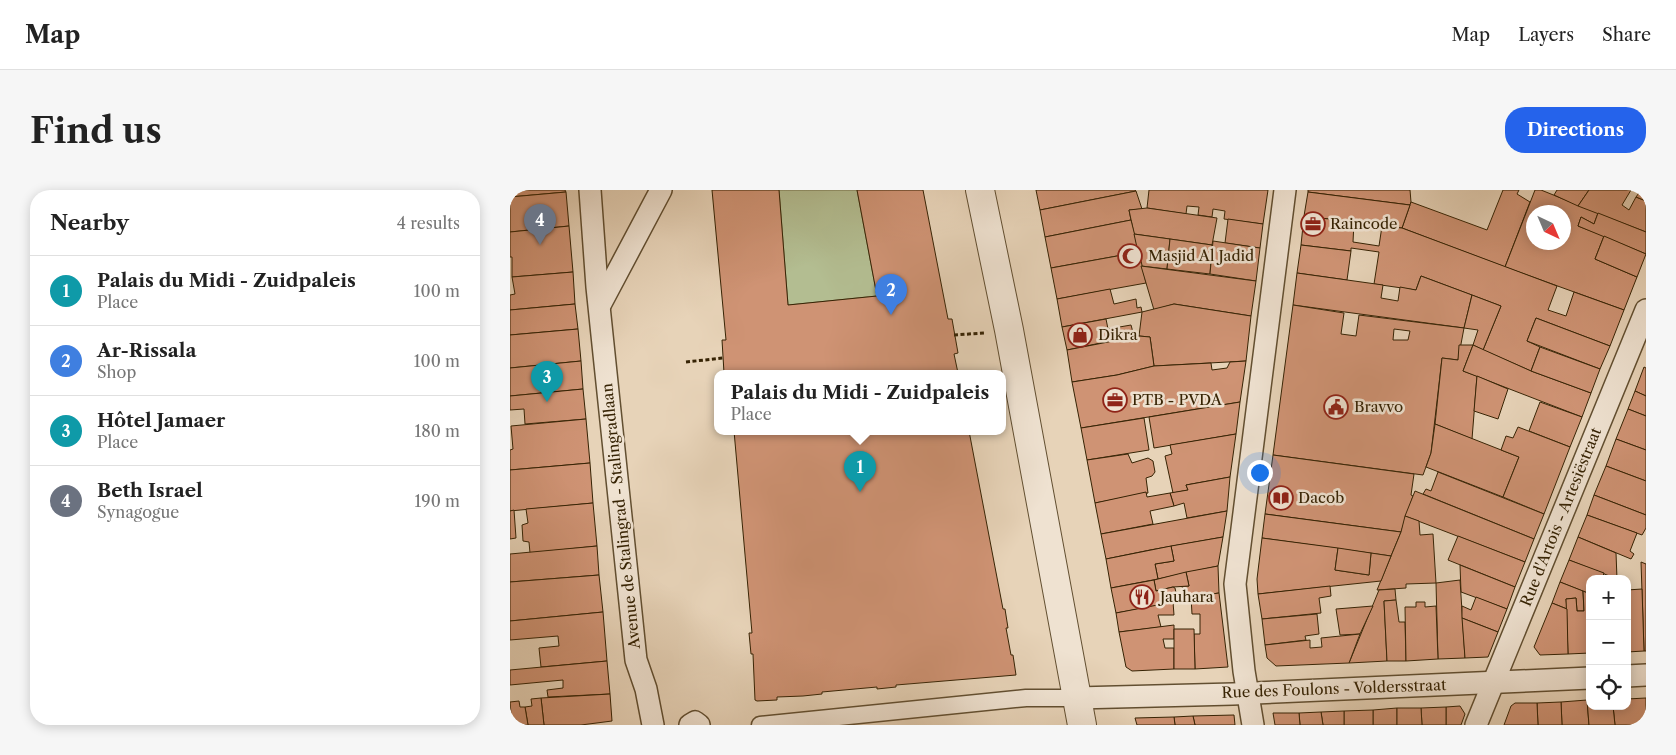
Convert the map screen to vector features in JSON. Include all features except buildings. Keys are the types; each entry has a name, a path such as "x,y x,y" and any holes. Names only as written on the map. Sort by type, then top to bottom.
{"street":[{"name":"Avenue de Stalingrad - Stalingradlaan","path":"590,190 636,660 646,689 653,725"},
{"path":"600,305 661,190"},
{"path":"980,190 1009,330 1082,725"},
{"path":"1253,725 1235,584 1285,190"},
{"name":"Rue d'Artois - Artesiëstraat","path":"1476,725 1646,310"},
{"path":"1631,676 1646,675"},
{"name":"Rue des Foulons - Voldersstraat","path":"1077,698 1248,693 1586,678"},
{"path":"760,725 1026,698 1077,698"}],"path":[{"path":"686,362 723,358"}],"green space":[{"path":"779,190 857,190 877,296 788,305"}],"place":[{"name":"Raincode","path":"1313,224"},
{"name":"Beth Israel","path":"540,245"},
{"name":"Masjid Al Jadid","path":"1130,256"},
{"name":"Ar-Rissala","path":"891,315"},
{"name":"Dikra","path":"1080,335"},
{"name":"PTB - PVDA","path":"1115,400"},
{"name":"Hôtel Jamaer","path":"547,402"},
{"name":"Bravvo","path":"1336,407"},
{"name":"Palais du Midi - Zuidpaleis","path":"860,492"},
{"name":"Dacob","path":"1281,498"},
{"name":"Jauhara","path":"1142,597"}]}
